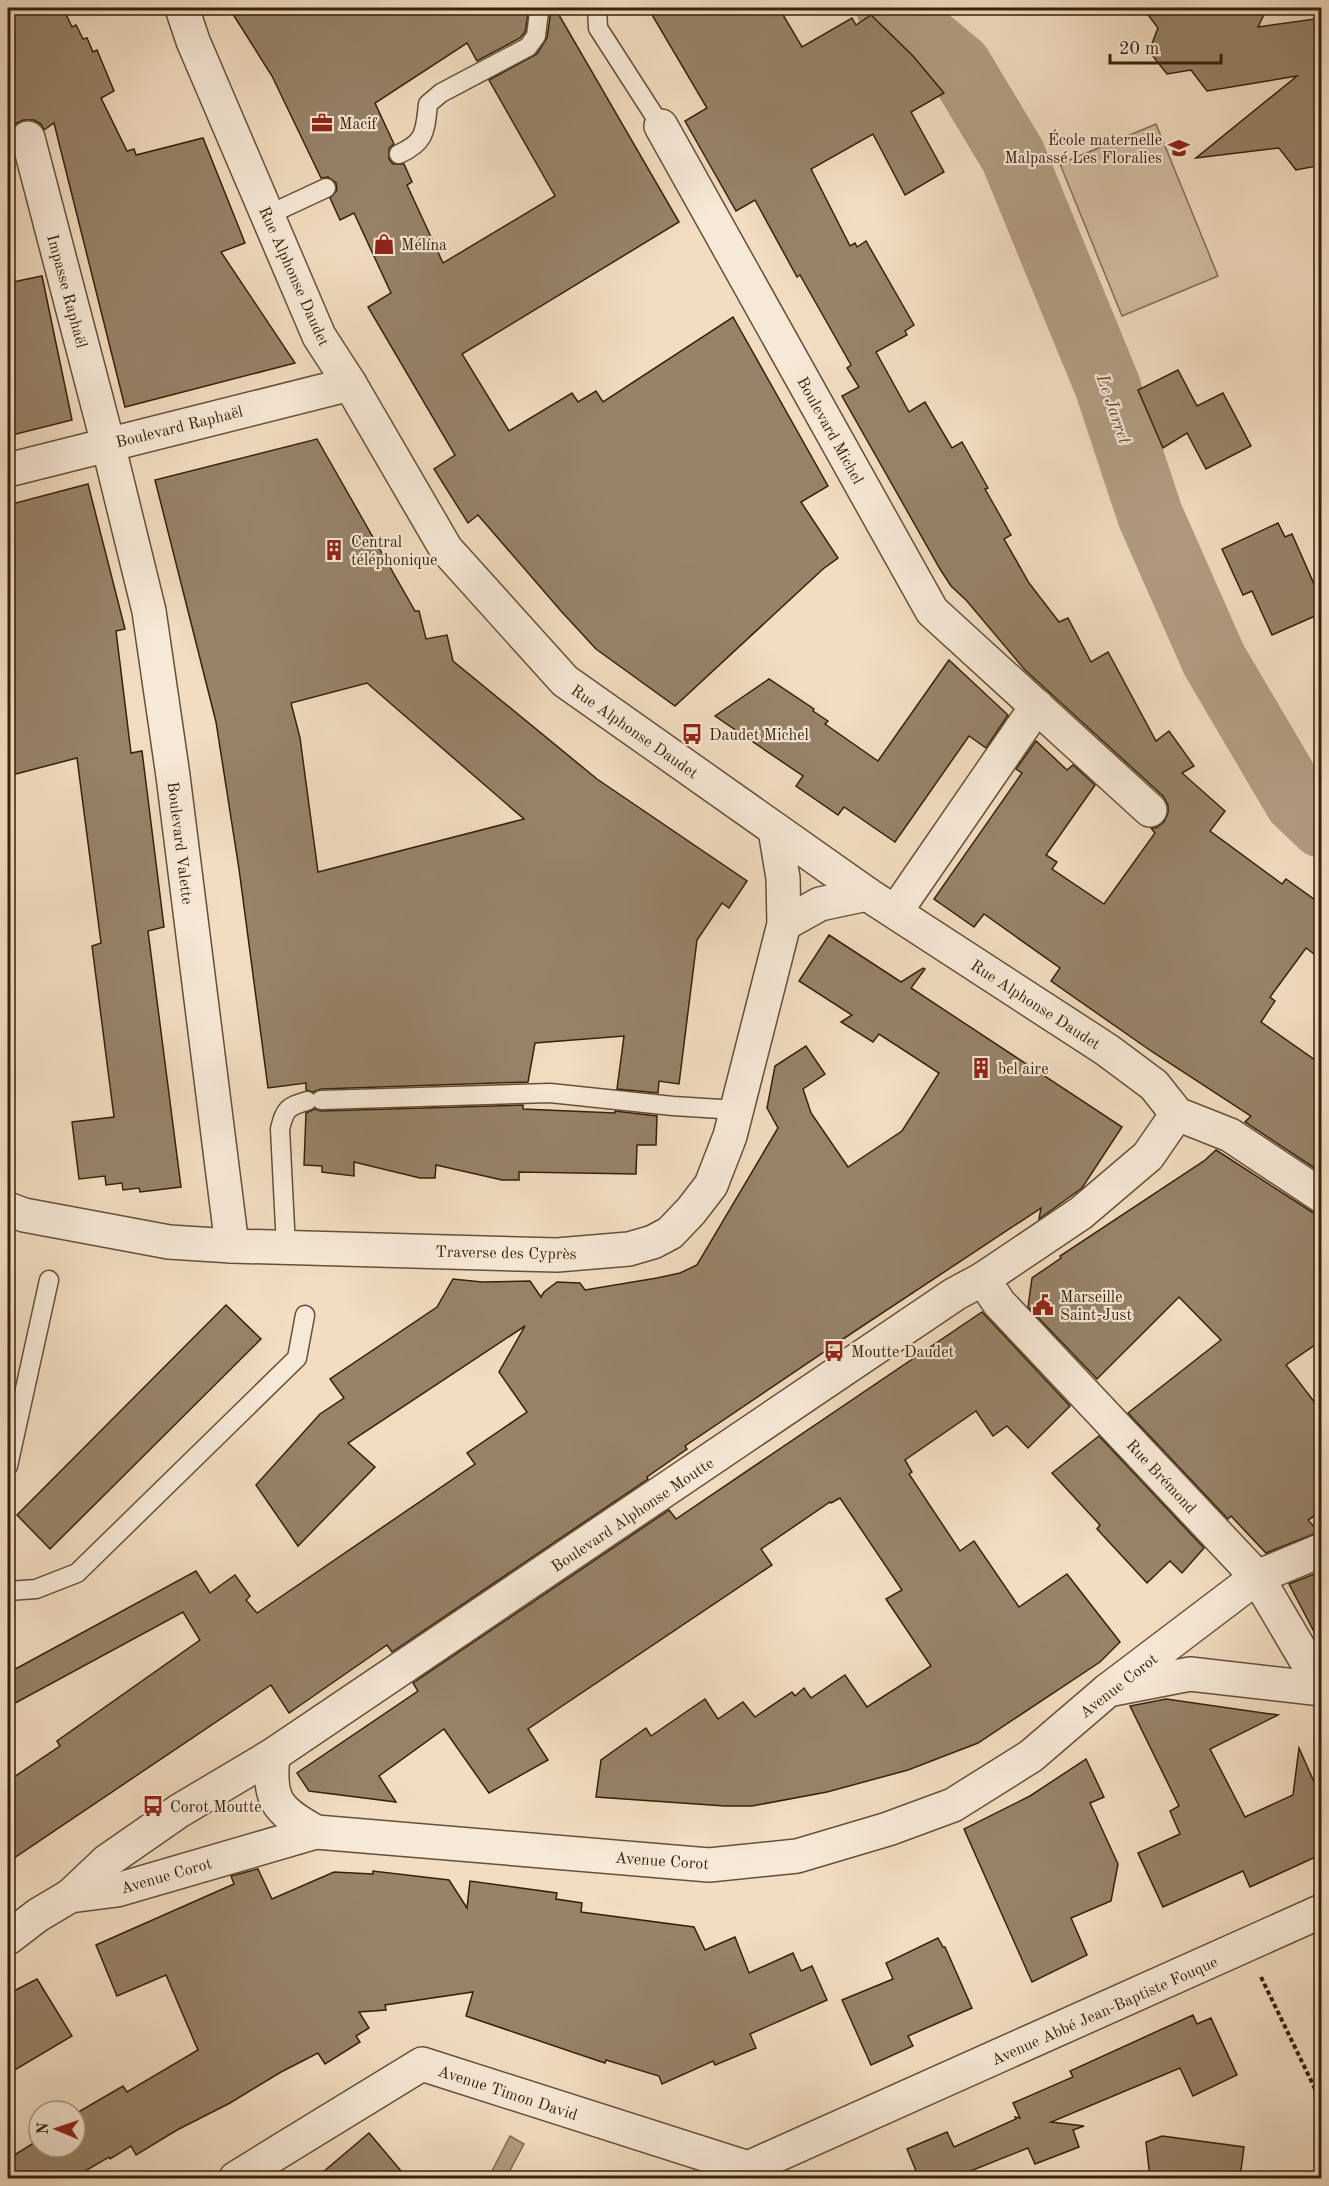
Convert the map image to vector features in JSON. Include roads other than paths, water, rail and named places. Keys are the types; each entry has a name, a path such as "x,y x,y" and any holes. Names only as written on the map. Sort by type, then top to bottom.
{"street":[{"name":"Rue Alphonse Daudet","path":"167,8 193,41"},
{"name":"Rue Alphonse Daudet","path":"182,8 193,41 319,336 350,384 446,549 565,681 867,894 1107,1050 1154,1084 1177,1114"},
{"name":"Boulevard Michel","path":"661,126 932,611 1150,810"},
{"name":"Impasse Raphaël","path":"28,138 108,444"},
{"name":"Boulevard Raphaël","path":"8,470 350,384"},
{"name":"Boulevard Valette","path":"108,444 149,611 173,776 232,1246"},
{"path":"896,911 1036,706"},
{"name":"Traverse des Cyprès","path":"16,1212 169,1242 232,1246 557,1255 604,1252 637,1246 670,1233 711,1185 730,1136 737,1110 784,924 783,878 775,830"},
{"path":"784,924 820,904 867,894"},
{"path":"1177,1114 1230,1135 1322,1196"},
{"name":"Boulevard Alphonse Moutte","path":"70,1896 116,1855 179,1811 273,1755 955,1294 983,1279 1081,1213 1148,1156 1177,1114"},
{"name":"Rue Brémond","path":"983,1279 999,1303 1257,1577 1322,1688"},
{"name":"Avenue Corot","path":"8,1938 38,1915 70,1896 117,1890 316,1832 709,1865 797,1856 888,1829 953,1805 1031,1756 1108,1690 1257,1577 1322,1550"},
{"path":"1108,1690 1190,1674 1322,1688"},
{"path":"273,1755 271,1775 273,1794 282,1809 292,1819 316,1832"},
{"name":"Avenue Abbé Jean-Baptiste Fouque","path":"746,2173 885,2107 1322,1911"},
{"name":"Avenue Timon David","path":"236,2178 422,2064 665,2142 746,2173"}],"lane":[{"path":"399,154 412,148 424,135 428,104 441,93 528,47 536,36 539,12 543,8"},
{"path":"597,8 598,28 661,126"},
{"path":"268,215 326,189"},
{"path":"286,1247 280,1129 284,1114 290,1107 314,1101 550,1094 737,1110"},
{"path":"8,1466 49,1280"},
{"path":"8,1591 36,1589 77,1573 297,1358 305,1314"}],"waterway":[{"name":"Le Jarret","path":"889,8 959,66 1013,156 1107,385 1150,515 1214,660 1297,801 1322,825"}],"place":[{"name":"Macif","path":"322,123"},
{"name":"École maternelle Malpassé Les Floralies","path":"1179,148"},
{"name":"Mélína","path":"384,244"},
{"name":"Central téléphonique","path":"334,550"},
{"name":"Daudet Michel","path":"692,734"},
{"name":"bel aire","path":"981,1068"},
{"name":"Marseille Saint-Just","path":"1043,1305"},
{"name":"Moutte Daudet","path":"834,1351"},
{"name":"Corot Moutte","path":"153,1806"}]}
